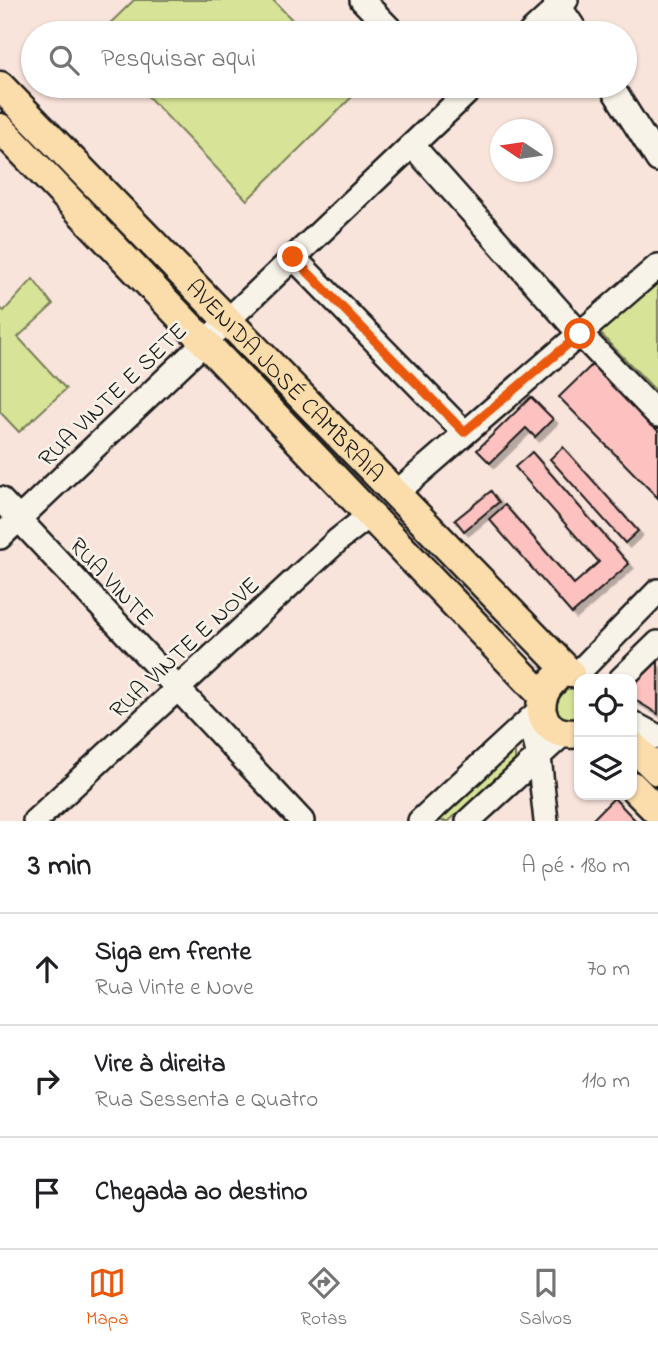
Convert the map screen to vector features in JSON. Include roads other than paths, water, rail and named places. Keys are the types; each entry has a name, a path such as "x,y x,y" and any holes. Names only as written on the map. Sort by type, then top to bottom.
{"main road":[{"name":"AVENIDA JOSÉ CAMBRAIA","path":"0,86 395,494 576,674"},
{"name":"AVENIDA JOSÉ CAMBRAIA","path":"2,134 371,514 538,708 549,725 574,735"},
{"path":"538,708 552,681 559,676 574,676"},
{"path":"637,791 658,812"}],"street":[{"path":"362,0 382,21"},
{"path":"542,21 560,2 570,21"},
{"name":"RUA VINTE E SETE","path":"0,537 412,145 452,98"},
{"path":"619,98 658,160"},
{"path":"2,134 27,114"},
{"path":"412,145 580,334 658,415"},
{"path":"293,257 464,432"},
{"path":"395,494 658,266"},
{"name":"RUA VINTE","path":"0,499 302,821"},
{"name":"RUA VINTE E NOVE","path":"34,821 338,540 371,514"},
{"path":"580,674 658,592"},
{"path":"626,674 658,643"},
{"path":"598,652 617,674"},
{"path":"538,708 539,757 546,821"},
{"path":"420,821 538,708"},
{"path":"637,731 651,752"},
{"path":"468,821 539,757 574,735"}]}
